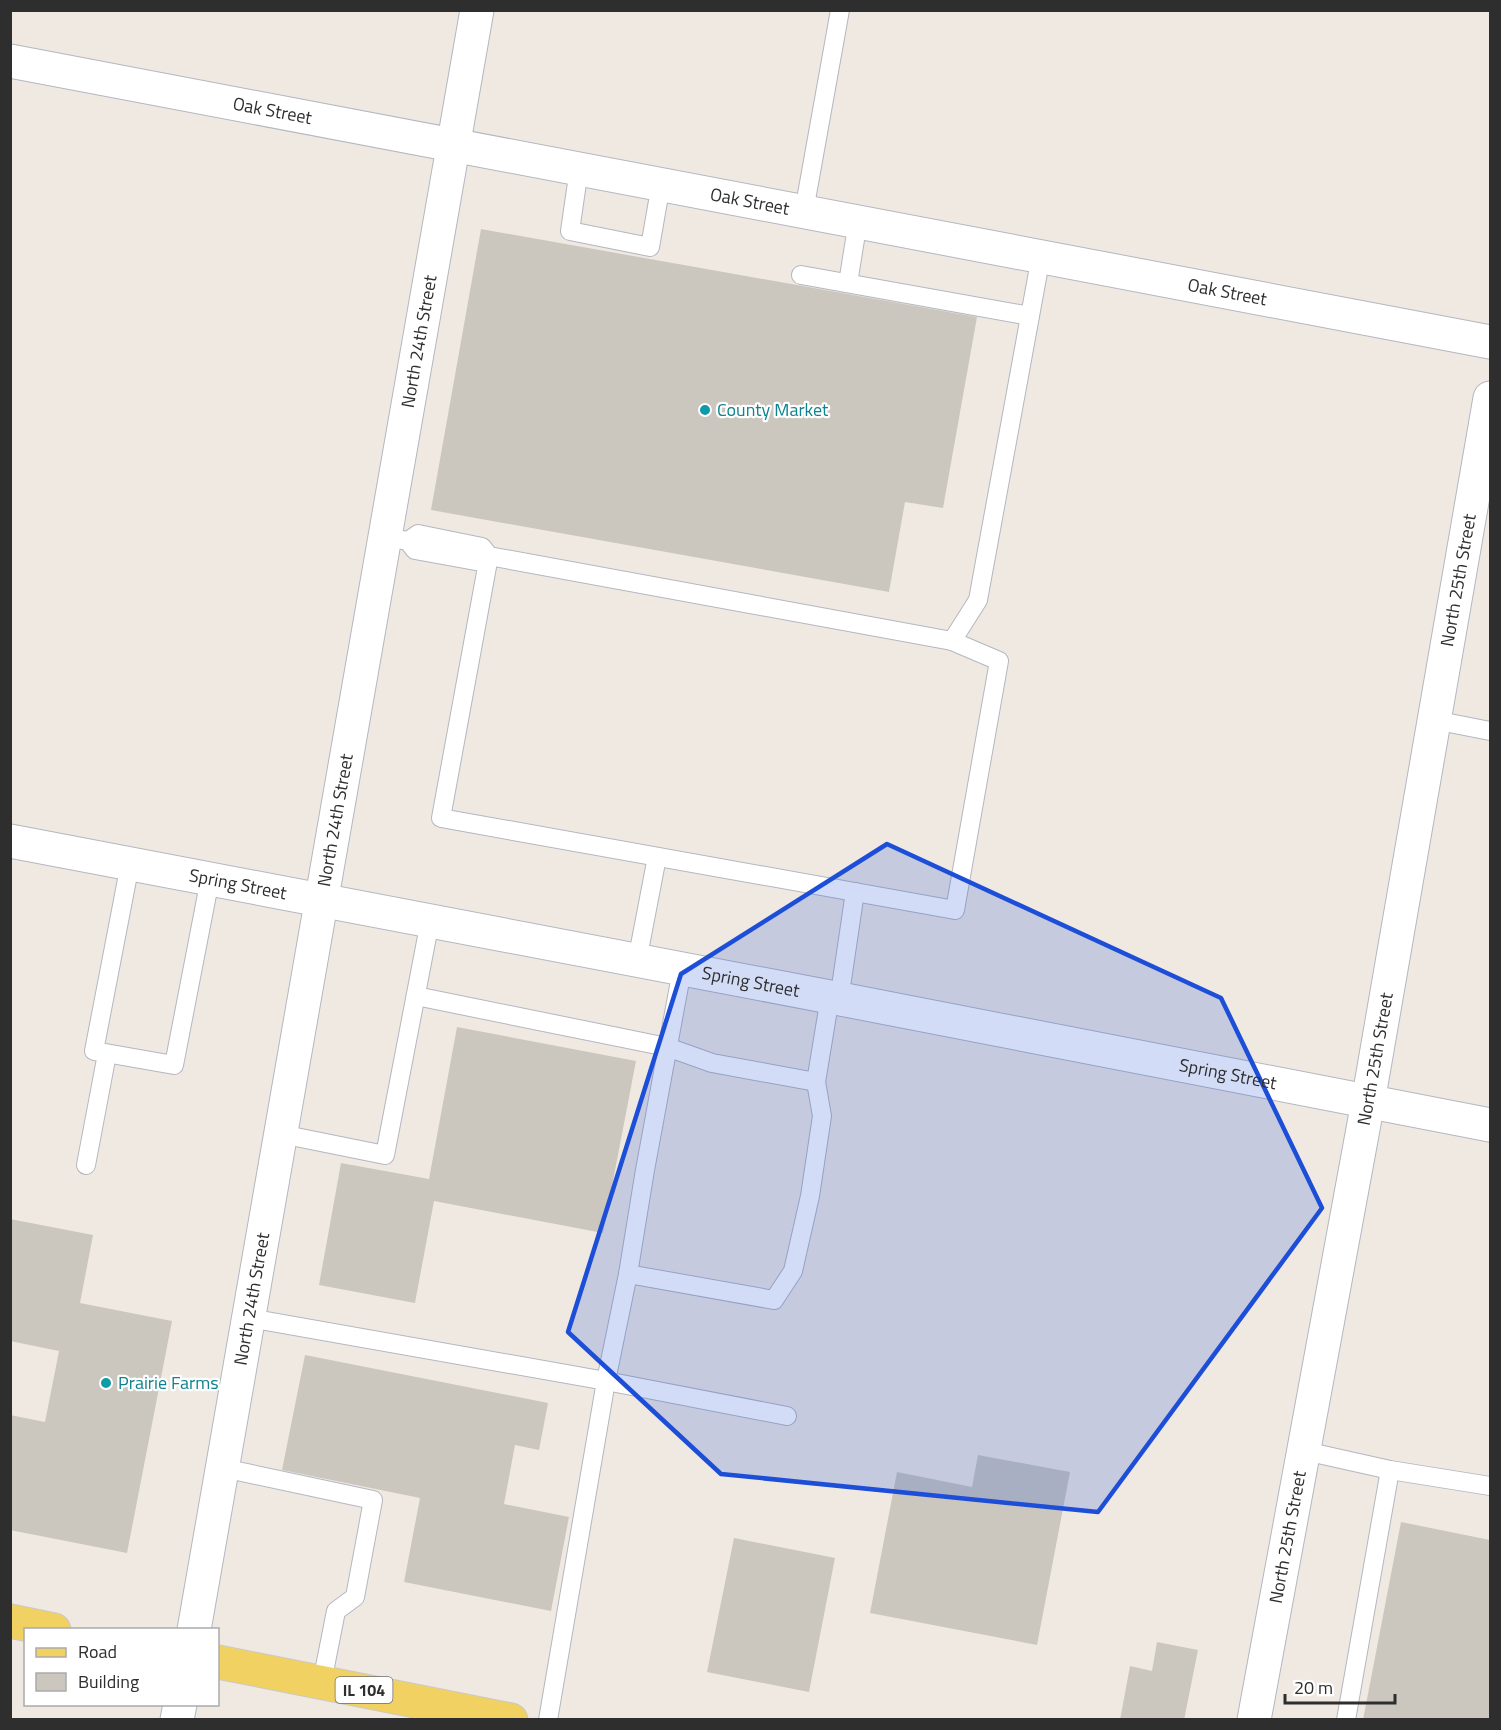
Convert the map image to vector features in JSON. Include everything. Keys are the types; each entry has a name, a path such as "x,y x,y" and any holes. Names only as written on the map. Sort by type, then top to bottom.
{"main road":[{"path":"10,1621 48,1628"},
{"name":"IL 104","path":"219,1662 511,1719"}],"street":[{"name":"North 24th Street","path":"194,1628 322,900 397,539 454,145 477,10"},
{"name":"Oak Street","path":"10,61 1491,342"},
{"name":"North 25th Street","path":"1254,1719 1368,1102 1491,398"},
{"name":"Spring Street","path":"10,841 1491,1125"}],"lane":[{"path":"804,211 840,10"},
{"path":"579,168 570,231 650,247 661,184"},
{"path":"848,283 858,221"},
{"path":"952,641 978,600 1041,256"},
{"path":"801,275 1030,316"},
{"path":"397,539 418,534 482,547 489,556 952,641 999,661 956,910 441,818 489,556"},
{"path":"1434,720 1491,731"},
{"path":"637,961 657,856"},
{"path":"130,864 94,1051 107,1054 174,1065 210,879"},
{"path":"628,1274 774,1300 793,1270 810,1196 822,1116 816,1082 855,892"},
{"path":"281,1134 385,1155 430,921"},
{"path":"548,1719 606,1381 628,1274 682,970"},
{"path":"416,996 667,1047 712,1063 816,1082"},
{"path":"86,1165 107,1054"},
{"path":"249,1318 606,1381 787,1416"},
{"path":"1305,1450 1390,1470 1491,1486"},
{"path":"223,1468 373,1500 356,1597 336,1611 322,1682"},
{"path":"1346,1719 1390,1470"}],"highlighted area":[{"path":"887,844 1221,998 1322,1208 1098,1512 721,1474 568,1332 681,974"}],"building":[{"name":"County Market","path":"481,229 977,317 943,508 905,502 889,592 431,510"},
{"path":"457,1027 636,1061 603,1233 434,1201 415,1303 319,1285 341,1163 429,1179"},
{"name":"Prairie Farms","path":"10,1219 93,1235 80,1303 172,1321 127,1553 10,1530 10,1415 45,1422 59,1351 10,1341"},
{"path":"305,1355 548,1403 539,1450 515,1445 504,1504 569,1517 551,1611 404,1582 420,1498 282,1470"},
{"path":"978,1455 1070,1472 1037,1645 870,1613 897,1472 972,1487"},
{"path":"1401,1522 1490,1540 1490,1720 1363,1720"},
{"path":"734,1538 835,1558 809,1692 707,1672"},
{"path":"1157,1642 1198,1650 1184,1720 1120,1720 1130,1666 1152,1671"}],"place":[{"name":"County Market","path":"705,410"},
{"name":"Prairie Farms","path":"106,1383"}]}
